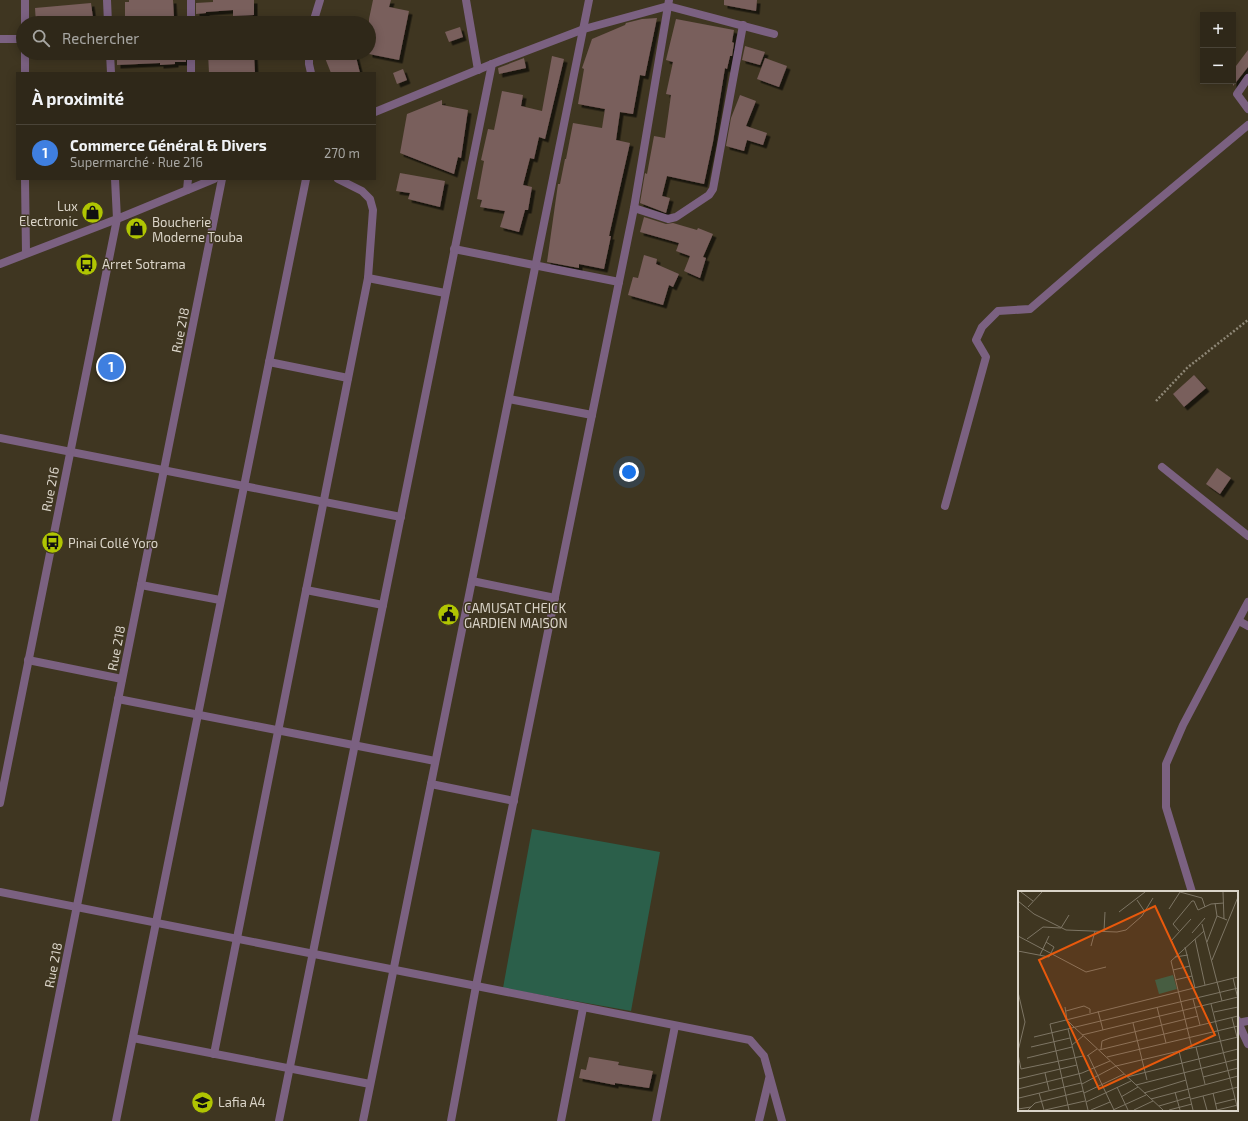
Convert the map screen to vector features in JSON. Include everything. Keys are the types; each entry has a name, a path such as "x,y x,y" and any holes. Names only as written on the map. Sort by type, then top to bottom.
{"street":[{"path":"25,0 25,16"},
{"path":"107,0 108,16"},
{"path":"191,0 191,16"},
{"path":"315,16 320,0"},
{"path":"466,0 478,70"},
{"path":"362,1121 589,0"},
{"path":"376,112 492,64 584,29 669,3 774,34"},
{"path":"451,1121 476,986 634,208 669,3"},
{"path":"634,208 668,219 676,217 709,196 713,189 743,24"},
{"path":"0,39 16,39"},
{"path":"25,60 25,72"},
{"path":"110,60 110,72"},
{"path":"190,72 191,60"},
{"path":"309,60 311,72"},
{"path":"280,1121 492,64"},
{"path":"1248,78 1237,94 1248,109"},
{"path":"946,506 986,357 976,340 982,327 998,311 1030,309 1248,125"},
{"path":"26,180 26,253"},
{"name":"Rue 216","path":"0,803 3,773 28,660 117,219 115,180"},
{"path":"187,190 188,180"},
{"path":"0,264 117,219 212,180"},
{"name":"Rue 218","path":"34,1121 222,180"},
{"path":"116,1121 306,180"},
{"path":"214,1054 368,278 373,210 370,199 362,191 340,180"},
{"path":"454,249 619,282"},
{"path":"368,278 445,293"},
{"path":"268,362 348,378"},
{"path":"509,399 592,415"},
{"path":"0,438 401,517"},
{"path":"1162,467 1248,536"},
{"path":"472,581 555,598"},
{"path":"141,585 220,600"},
{"path":"306,590 383,605"},
{"path":"1192,891 1166,807 1166,764 1183,725 1248,602"},
{"path":"1239,621 1248,626"},
{"path":"28,660 122,679"},
{"path":"118,699 436,761"},
{"path":"431,784 514,801"},
{"path":"0,892 750,1040 764,1056 782,1121"},
{"path":"561,1121 584,1008"},
{"path":"1248,1021 1238,1022 1248,1044"},
{"path":"656,1121 675,1026"},
{"path":"133,1038 370,1084"},
{"path":"759,1121 770,1077"}],"path":[{"path":"1156,400 1187,368 1248,320"}],"green space":[{"path":"532,829 660,852 631,1011 503,988"}],"building":[{"path":"129,0 173,0 174,16 125,16 125,2 129,2"},
{"path":"213,0 254,0 254,15 233,16 233,10 196,14 196,3 213,2"},
{"path":"373,0 391,0 389,7 409,11 399,60 376,55 376,16 370,16"},
{"path":"724,0 757,0 756,11 724,5"},
{"path":"91,3 93,16 36,16 35,8"},
{"path":"657,18 645,76 640,75 633,114 620,112 616,140 630,143 609,236 611,236 604,269 579,264 579,268 547,262 558,184 560,184 573,123 602,128 605,109 578,104 584,69 582,68 592,39 625,25 626,23 642,19"},
{"path":"676,19 734,30 732,42 734,43 732,56 730,56 727,69 725,68 713,142 704,184 667,176 662,196 670,198 666,213 640,203 645,173 647,174 654,136 665,138 671,95 666,94 673,62 666,60"},
{"path":"460,27 463,37 449,42 445,32"},
{"path":"745,46 765,52 760,65 742,60"},
{"path":"1248,50 1248,67 1236,82 1236,66"},
{"path":"552,56 564,59 545,139 539,137 534,159 530,158 523,185 532,187 528,210 525,210 519,232 500,227 505,211 480,207 482,200 477,199 484,161 481,160 488,129 494,130 502,91 523,95 521,106 542,111"},
{"path":"524,58 526,68 499,74 498,68"},
{"path":"765,58 787,66 779,87 757,79"},
{"path":"117,60 186,60 186,62 175,62 175,64 160,65 160,63 117,65"},
{"path":"208,60 254,60 255,72 209,72"},
{"path":"326,60 357,60 360,72 331,72"},
{"path":"403,69 407,80 397,84 393,73"},
{"path":"740,95 756,101 746,126 767,133 763,145 747,140 744,151 726,146 731,118"},
{"path":"442,100 442,105 468,110 461,158 458,157 454,174 400,153 407,114"},
{"path":"400,173 445,181 440,207 408,199 410,193 396,191"},
{"path":"644,217 666,224 673,223 697,230 698,228 713,234 703,257 706,258 700,278 684,271 690,256 676,251 679,243 640,232"},
{"path":"644,255 657,259 656,264 679,274 673,287 669,285 663,305 628,295 633,277 638,278"},
{"path":"1194,375 1206,388 1184,407 1173,394"},
{"path":"1217,468 1231,478 1220,494 1206,484"},
{"path":"589,1057 619,1062 618,1065 653,1071 649,1088 615,1083 615,1085 579,1078 581,1069 586,1070"}],"place":[{"name":"Lux Electronic","path":"93,213"},
{"name":"Boucherie Moderne Touba","path":"137,229"},
{"name":"Arret Sotrama","path":"87,264"},
{"name":"Commerce Général & Divers","path":"111,367"},
{"name":"Pinai Collé Yoro","path":"53,543"},
{"name":"CAMUSAT CHEICK GARDIEN MAISON","path":"449,615"},
{"name":"Lafia A4","path":"202,1102"}]}
